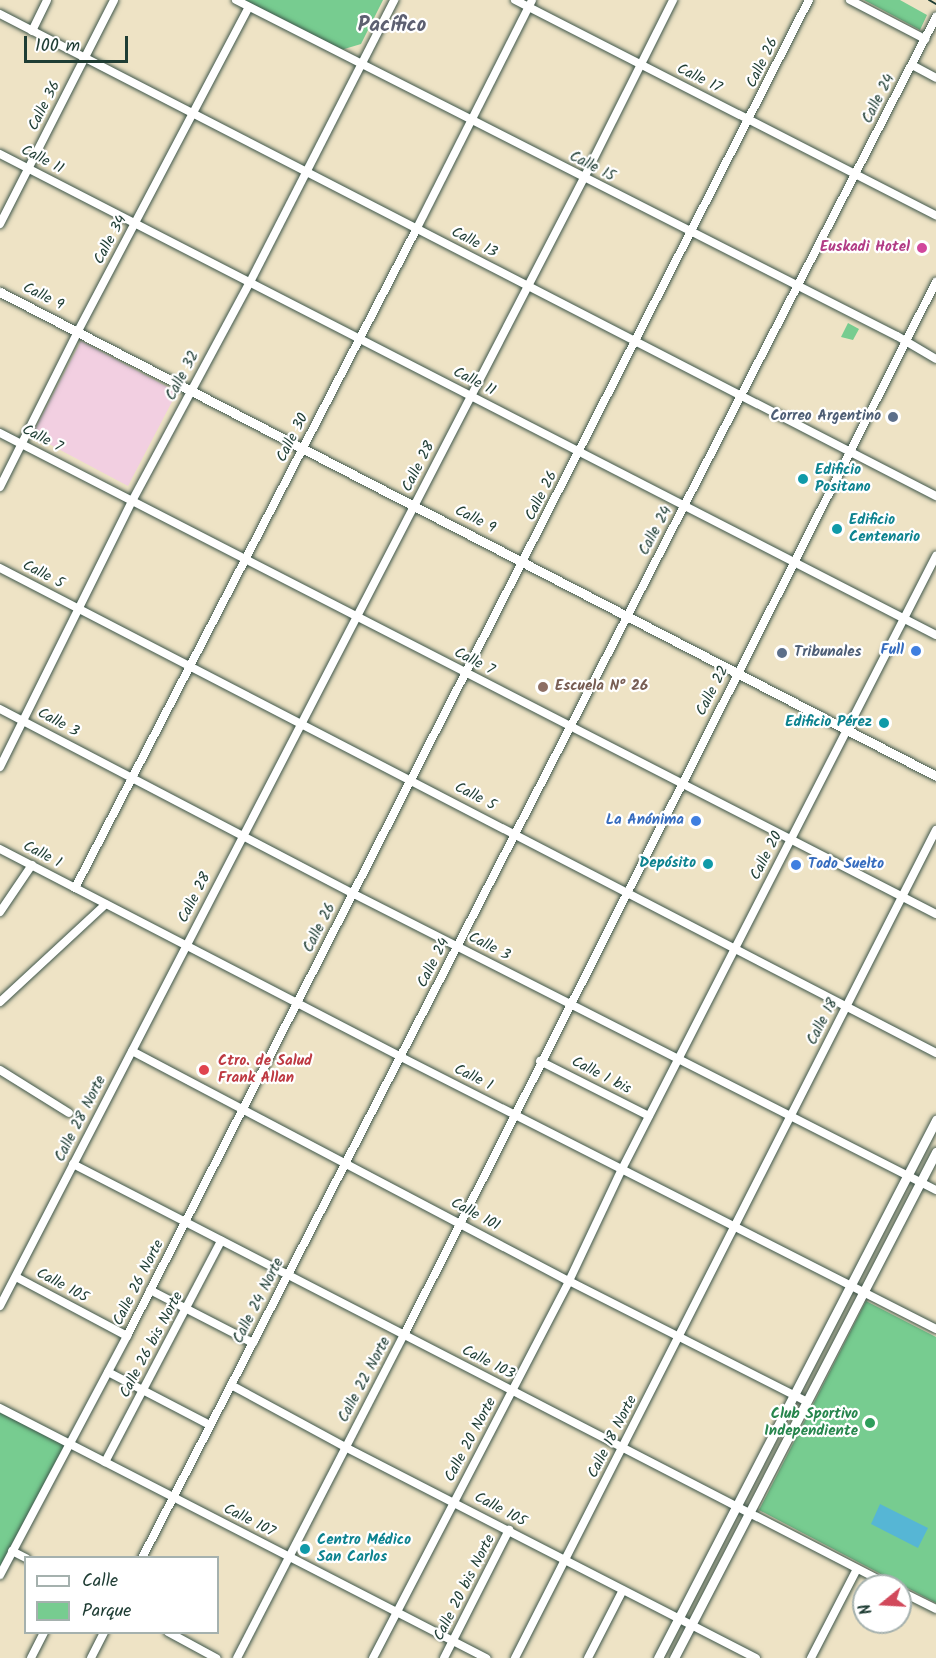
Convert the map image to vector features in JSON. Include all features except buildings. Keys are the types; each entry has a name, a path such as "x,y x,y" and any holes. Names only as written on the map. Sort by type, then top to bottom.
{"main road":[{"name":"Calle 9","path":"0,292 936,776"},
{"path":"658,1658 936,1120"},
{"path":"674,1658 936,1152"}],"street":[{"path":"32,31 47,0"},
{"name":"Calle 36","path":"0,224 114,0"},
{"name":"Calle 15","path":"236,0 897,336 936,359"},
{"name":"Calle 32","path":"0,767 132,501 250,282 394,0"},
{"name":"Calle 17","path":"515,0 530,4 640,65 936,215"},
{"name":"Calle 28","path":"187,945 529,286 673,0"},
{"name":"Calle 26","path":"298,1002 809,0"},
{"path":"850,0 925,39"},
{"name":"Calle 30","path":"75,888 360,339 530,4"},
{"name":"Calle 34","path":"0,487 78,331 249,7"},
{"name":"Calle 13","path":"0,14 936,496"},
{"name":"Calle 24","path":"401,1057 936,17"},
{"path":"912,65 936,78"},
{"name":"Calle 11","path":"0,154 936,635"},
{"name":"Calle 22","path":"513,1113 936,282"},
{"name":"Calle 7","path":"0,433 936,914"},
{"name":"Calle 20","path":"622,1169 936,556"},
{"name":"Calle 5","path":"0,568 626,892 735,946 936,1053"},
{"name":"Calle 3","path":"0,709 352,893 679,1057 936,1190"},
{"name":"Calle 18","path":"735,1227 936,830"},
{"name":"Calle 1","path":"0,849 401,1057 866,1291 936,1329"},
{"path":"0,912 32,865"},
{"path":"0,1002 106,904"},
{"name":"Calle 28 Norte","path":"0,1306 187,945"},
{"name":"Calle 26 Norte","path":"0,1575 68,1443 127,1336 298,1002"},
{"name":"Calle 101","path":"132,1051 345,1164 461,1222 569,1281 807,1402"},
{"name":"Calle 24 Norte","path":"143,1556 401,1057"},
{"name":"Calle 1 bis","path":"540,1061 649,1116"},
{"path":"0,1070 69,1113"},
{"name":"Calle 22 Norte","path":"237,1658 404,1335 513,1113"},
{"name":"Calle 103","path":"73,1164 866,1574"},
{"name":"Calle 20 Norte","path":"373,1658 569,1281 622,1169"},
{"name":"Calle 18 Norte","path":"515,1658 735,1227"},
{"name":"Calle 26 bis Norte","path":"105,1462 221,1241"},
{"name":"Calle 105","path":"16,1277 127,1336"},
{"path":"150,1290 253,1342"},
{"path":"108,1372 210,1425"},
{"name":"Calle 105","path":"231,1385 345,1447 756,1658"},
{"name":"Calle 107","path":"0,1408 486,1658"},
{"name":"Calle 20 bis Norte","path":"444,1658 509,1530"},
{"path":"12,1551 24,1557"},
{"path":"811,1658 856,1569"},
{"path":"588,1658 623,1590"},
{"path":"912,1597 936,1609"},
{"path":"31,1658 43,1634"},
{"path":"92,1658 103,1634"},
{"path":"172,1634 216,1658"}],"shaded area":[{"path":"81,341 177,392 128,486 32,435"}],"green space":[{"path":"244,0 383,0 361,44 341,50"},
{"path":"864,0 900,0 927,15 920,30"},
{"path":"848,323 859,329 853,340 841,337"},
{"name":"Club Sportivo Independiente","path":"866,1301 936,1337 936,1603 912,1590 912,1574 881,1574 759,1510"},
{"path":"0,1411 65,1445 0,1571"}],"water":[{"path":"880,1504 928,1528 918,1548 871,1524"}],"railway":[{"path":"929,0 936,4"}],"place":[{"name":"Euskadi Hotel","path":"922,248"},
{"name":"Correo Argentino","path":"893,417"},
{"name":"Edificio Positano","path":"803,479"},
{"name":"Edificio Centenario","path":"837,529"},
{"name":"Full","path":"916,651"},
{"name":"Tribunales","path":"782,653"},
{"name":"Escuela N° 26","path":"543,687"},
{"name":"Edificio Pérez","path":"884,723"},
{"name":"La Anónima","path":"696,821"},
{"name":"Depósito","path":"708,864"},
{"name":"Todo Suelto","path":"796,865"},
{"name":"Ctro. de Salud Frank Allan","path":"204,1070"},
{"name":"Club Sportivo Independiente","path":"870,1423"},
{"name":"Centro Médico San Carlos","path":"305,1549"}],"district":[{"name":"Pacífico","path":"392,26"}]}
